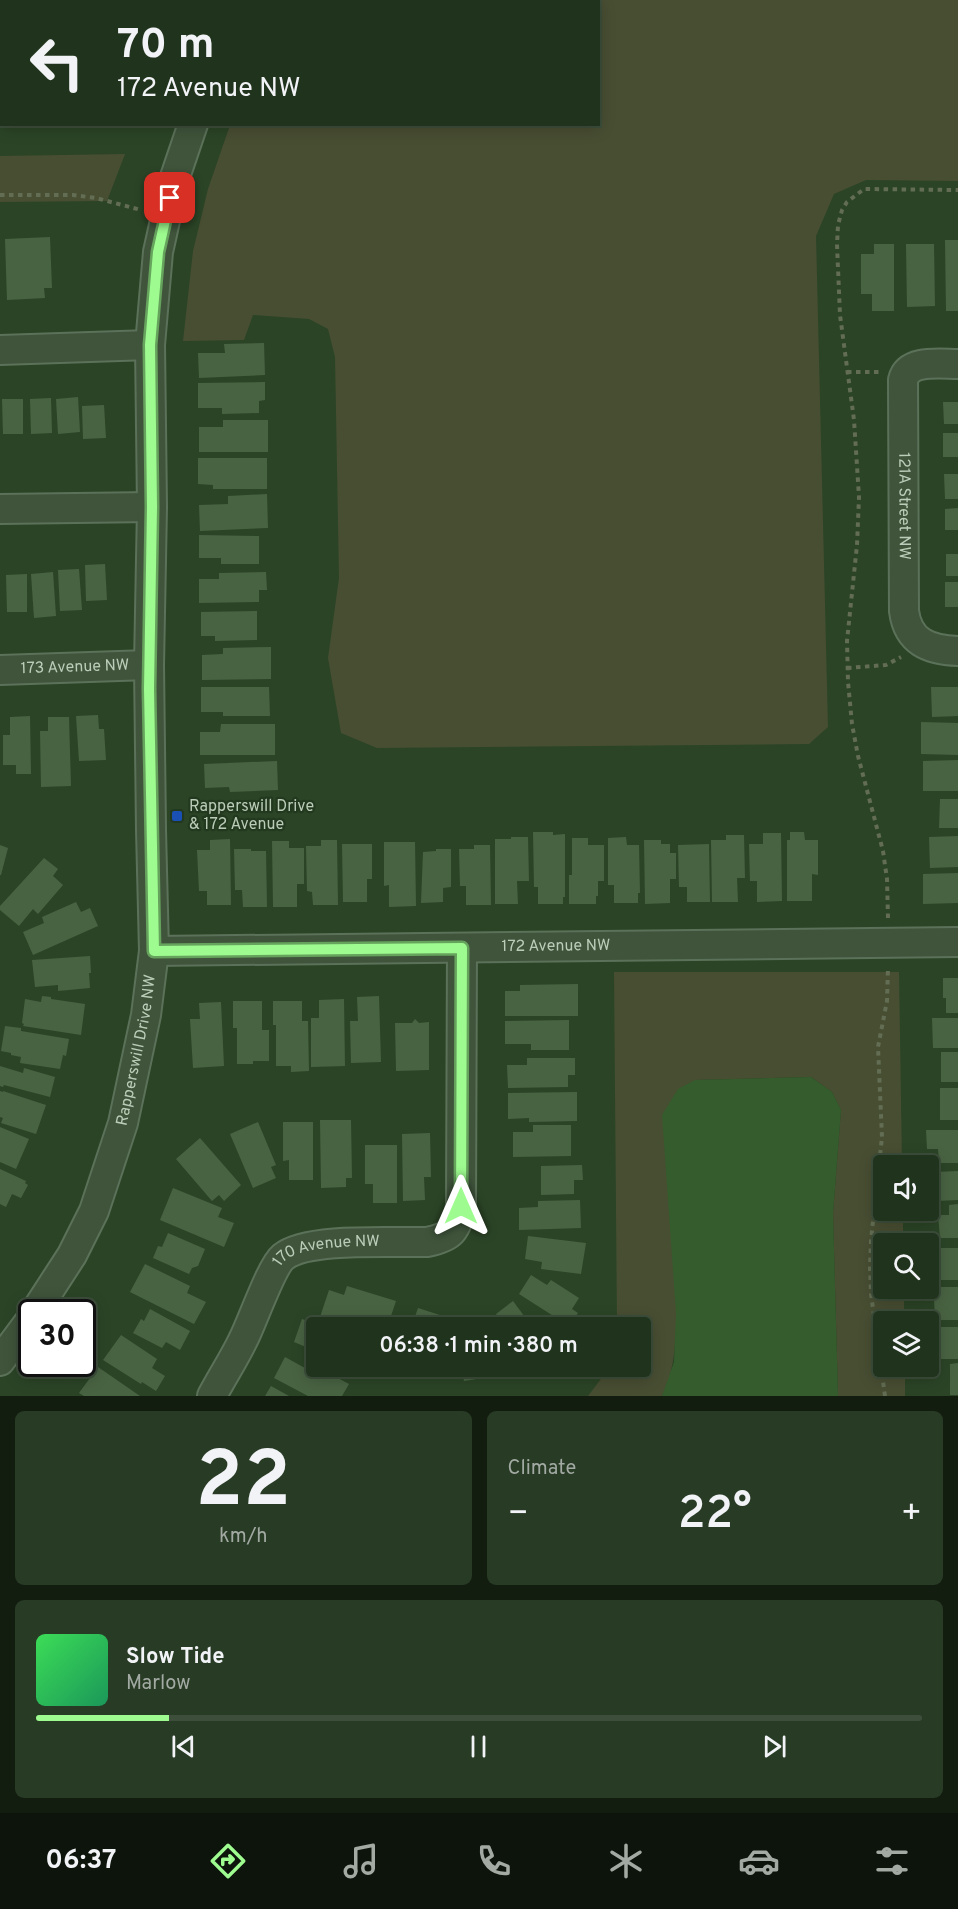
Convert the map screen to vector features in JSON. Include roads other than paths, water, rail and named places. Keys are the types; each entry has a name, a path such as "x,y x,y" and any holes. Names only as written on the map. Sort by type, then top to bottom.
{"street":[{"name":"Rapperswill Drive NW","path":"44,1299 72,1256 94,1211 123,1124 146,1015 154,951 149,665 152,507 150,345 154,285 165,216 174,180 192,126"},
{"path":"0,350 150,345"},
{"name":"121A Street NW","path":"958,364 908,370 903,380 904,611 906,623 920,644 939,650 958,651"},
{"path":"0,509 152,507"},
{"name":"173 Avenue NW","path":"0,670 149,665"},
{"name":"172 Avenue NW","path":"154,951 958,942"},
{"name":"170 Avenue NW","path":"212,1396 243,1340 282,1258 296,1250 315,1245 427,1242 442,1239 452,1233 458,1222 461,1206 462,948"},
{"path":"0,1360 18,1336"}],"place":[{"name":"Rapperswill Drive & 172 Avenue","path":"177,816"}]}
